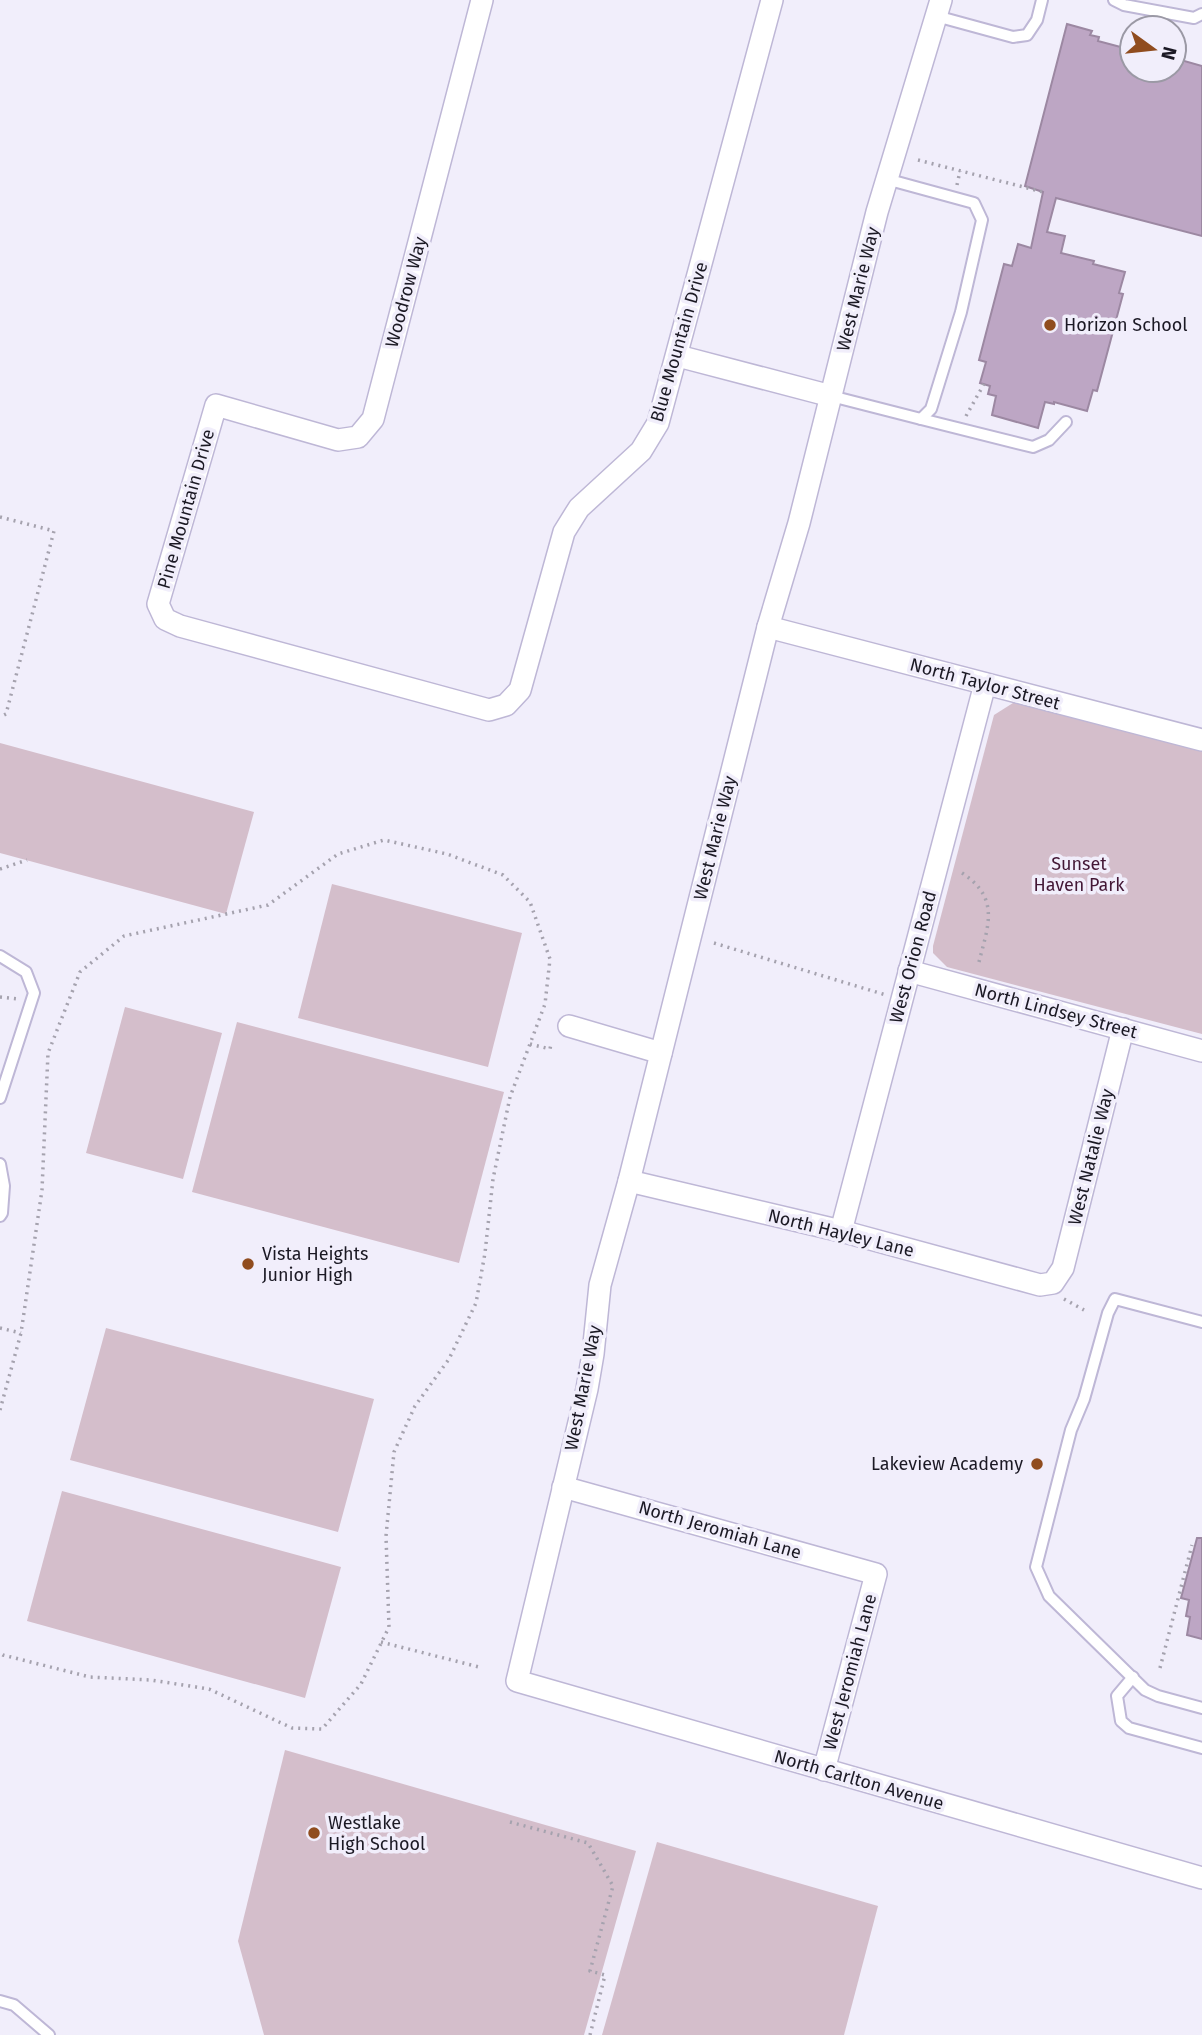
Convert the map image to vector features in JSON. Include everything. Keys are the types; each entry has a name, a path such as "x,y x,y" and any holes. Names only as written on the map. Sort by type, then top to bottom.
{"street":[{"name":"Woodrow Way","path":"216,405 338,440 358,437 373,419 482,0"},
{"name":"Blue Mountain Drive","path":"161,613 165,619 180,626 489,710 506,705 520,691 564,532 579,508 641,451 659,423 772,0"},
{"name":"West Marie Way","path":"517,1681 587,1389 600,1284 629,1181 768,627 799,523 887,178 938,8"},
{"path":"678,356 831,396"},
{"name":"Pine Mountain Drive","path":"161,613 158,604 216,405"},
{"name":"North Taylor Street","path":"768,627 1202,740"},
{"name":"West Orion Road","path":"841,1231 985,684"},
{"name":"North Lindsey Street","path":"909,971 1202,1051"},
{"path":"569,1026 661,1053"},
{"name":"West Natalie Way","path":"1054,1289 1063,1268 1123,1029"},
{"name":"North Hayley Lane","path":"629,1181 841,1231 1054,1289"},
{"name":"North Jeromiah Lane","path":"564,1487 876,1574"},
{"name":"West Jeromiah Lane","path":"824,1770 876,1574"},
{"name":"North Carlton Avenue","path":"517,1681 1202,1878"}],"lane":[{"path":"938,8 1013,37 1027,35 1037,20 1042,0"},
{"path":"1114,0 1124,5 1194,18 1202,14"},
{"path":"887,178 974,203 982,220 961,312 945,366 930,410 921,419"},
{"path":"831,396 1033,447 1049,440 1066,422"},
{"path":"0,956 26,972 34,993 0,1098"},
{"path":"0,1164 4,1186 0,1216"},
{"path":"1202,1322 1115,1299 1108,1313 1084,1399 1071,1430 1036,1567 1049,1596 1145,1690 1202,1708"},
{"path":"1133,1677 1117,1696 1121,1721 1129,1728 1202,1748"},
{"path":"0,2001 14,2005 49,2035"}],"path":[{"path":"918,160 1043,192"},
{"path":"957,185 960,171"},
{"path":"964,418 984,384"},
{"path":"0,517 54,531 6,714 0,717"},
{"path":"0,1410 21,1333 42,1190 48,1053 80,972 124,936 268,905 338,853 384,840 447,854 503,875 530,902 550,959 545,1004 510,1097 494,1179 476,1304 449,1359 415,1406 394,1452 386,1536 389,1628 361,1684 322,1729 292,1727 209,1689 151,1680 90,1677 3,1656 0,1653"},
{"path":"0,869 27,860"},
{"path":"962,873 981,888 989,902 990,916 978,966"},
{"path":"714,943 886,995"},
{"path":"0,996 18,999"},
{"path":"530,1044 550,1049 551,1044"},
{"path":"1054,1289 1084,1310"},
{"path":"0,1328 21,1333"},
{"path":"1160,1668 1192,1545"},
{"path":"382,1642 479,1667"},
{"path":"510,1822 589,1843 612,1886 590,1971 606,1975 590,2035"}],"green space":[{"name":"Sunset Haven Park","path":"1013,703 1024,703 1202,750 1202,1034 947,967 933,953 994,715"},
{"path":"0,743 254,812 226,914 0,853"},
{"path":"332,884 522,933 488,1067 298,1018"},
{"path":"125,1007 222,1033 183,1179 86,1153"},
{"path":"237,1022 504,1092 459,1263 192,1192"},
{"path":"106,1328 374,1399 338,1532 70,1460"},
{"path":"62,1491 341,1567 305,1698 27,1621"},
{"path":"285,1750 636,1851 584,2035 264,2035 238,1941"},
{"path":"657,1842 878,1906 844,2035 602,2035"}],"building":[{"path":"1067,24 1092,31 1090,35 1099,37 1098,41 1118,46 1118,84 1188,84 1188,62 1202,66 1202,236 1056,198 1047,232 1065,236 1061,253 1125,272 1119,293 1123,294 1097,391 1093,390 1087,411 1045,402 1038,428 992,415 996,396 988,394 990,386 980,383 986,362 979,360 1004,264 1012,266 1018,244 1031,248 1043,192 1025,186"},
{"path":"1197,1538 1202,1538 1202,1639 1187,1635 1189,1600 1181,1598"}],"place":[{"name":"Horizon School","path":"1050,325"},
{"name":"Vista Heights Junior High","path":"248,1264"},
{"name":"Lakeview Academy","path":"1037,1464"},
{"name":"Westlake High School","path":"314,1833"}]}
